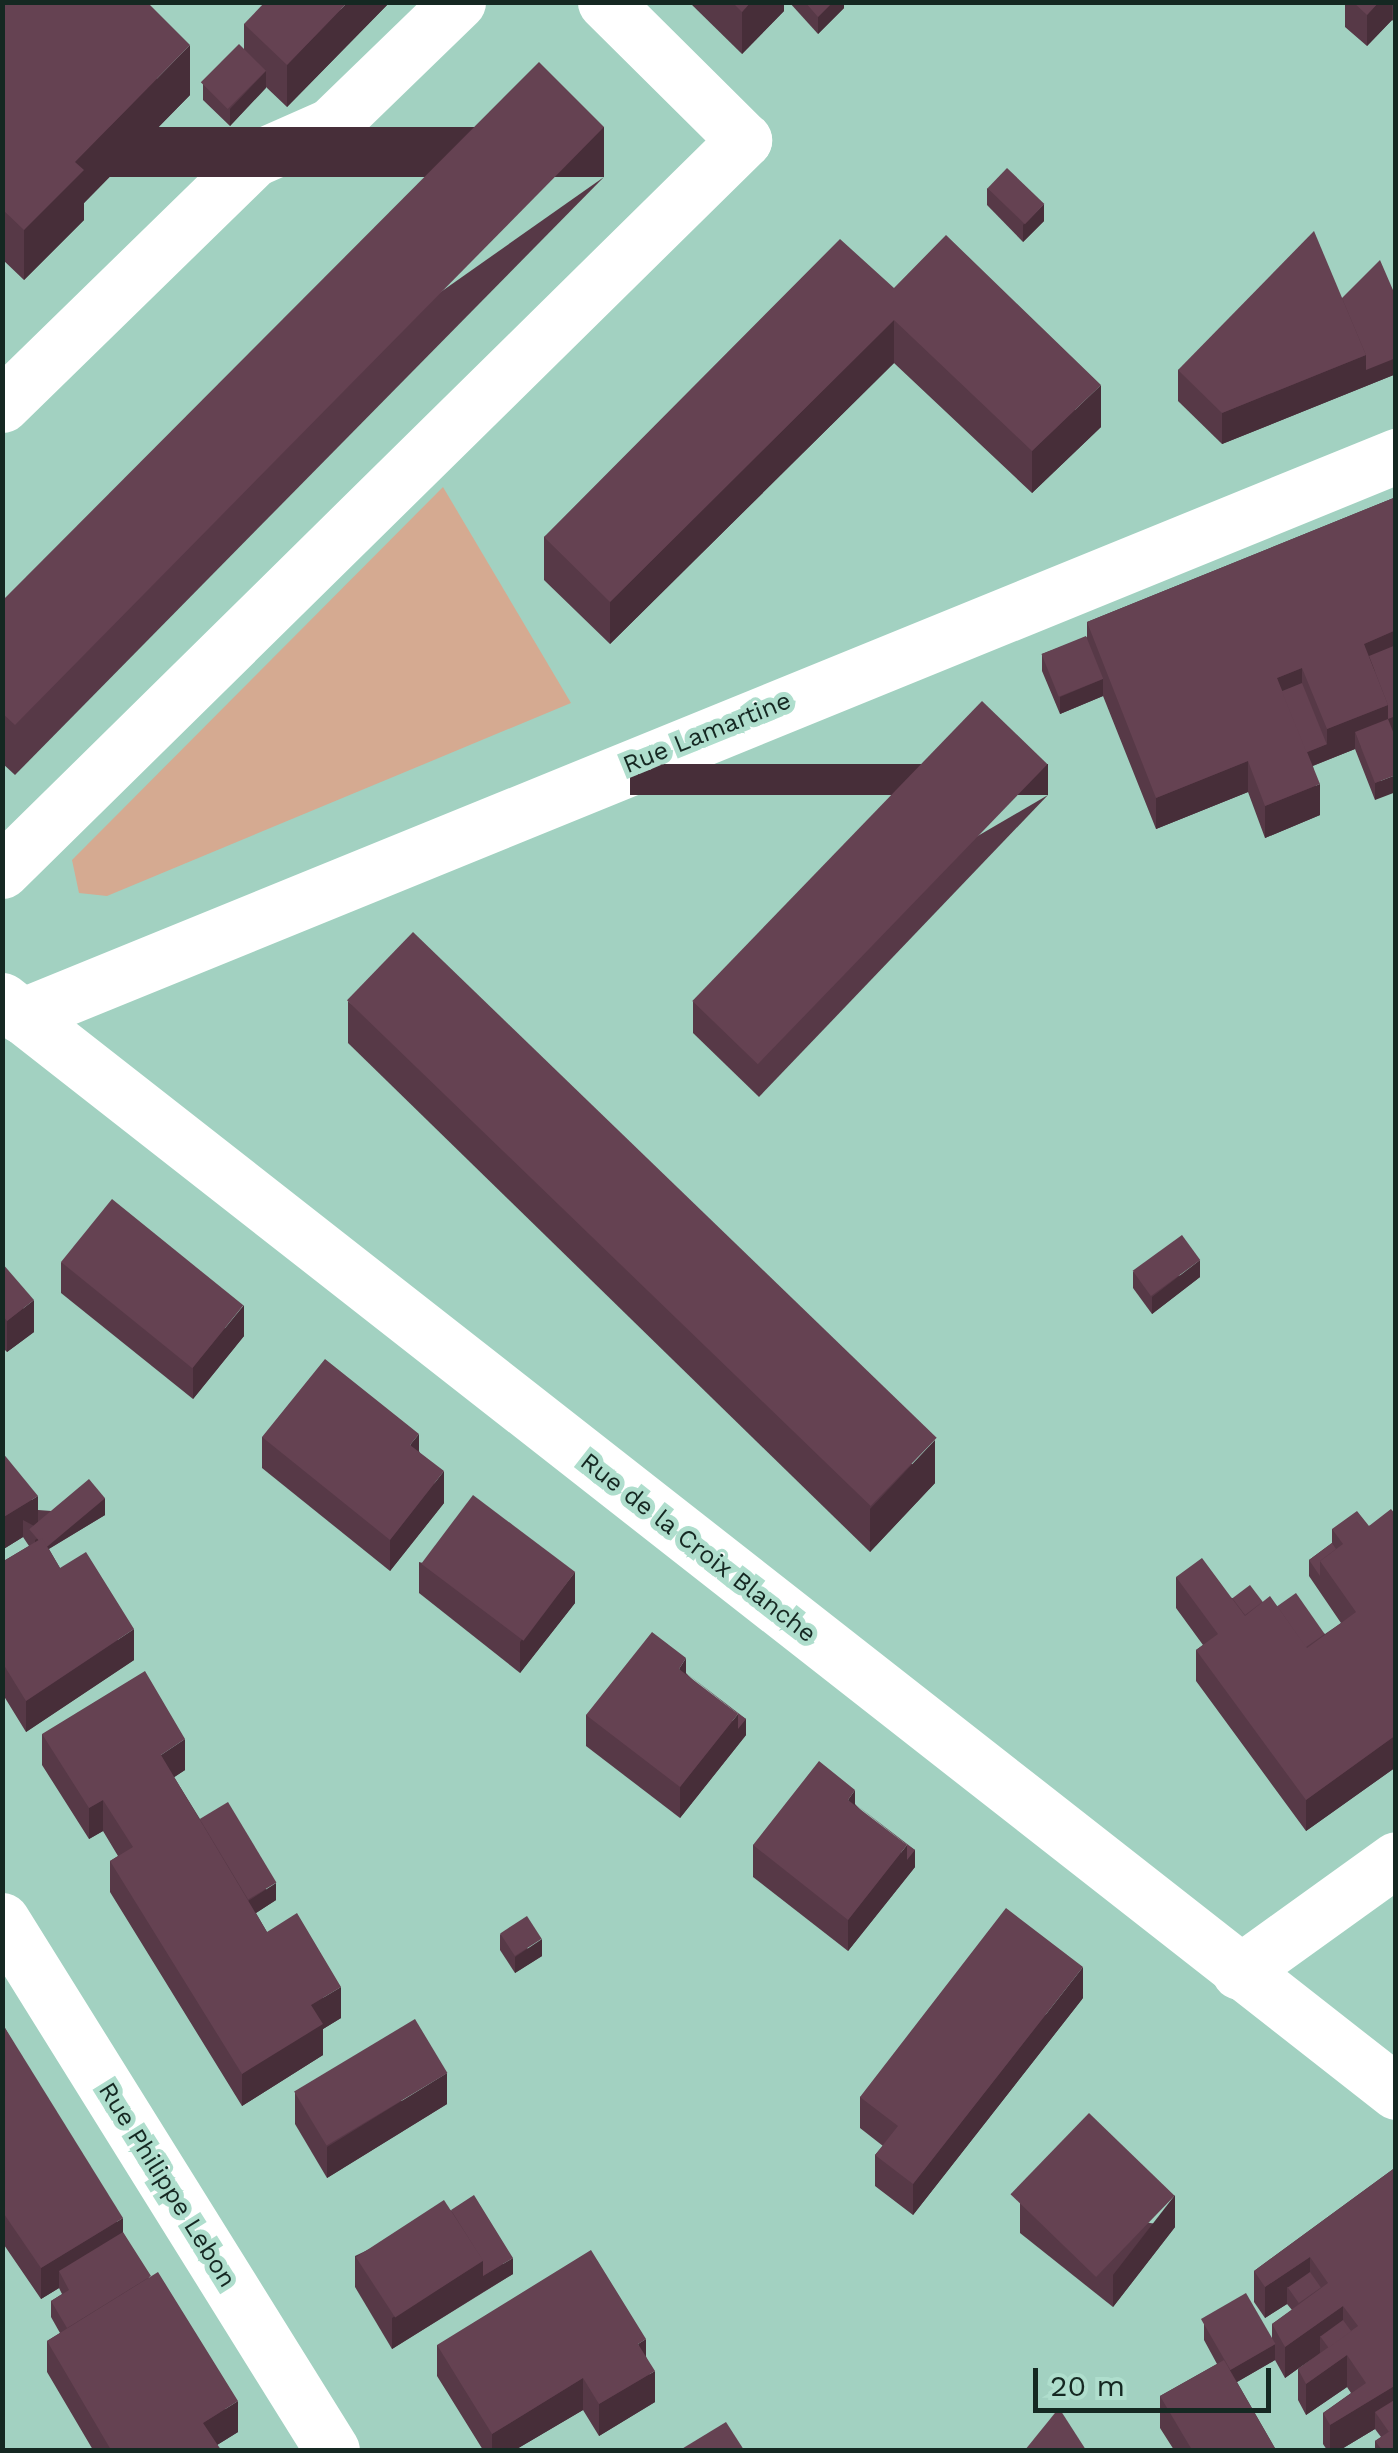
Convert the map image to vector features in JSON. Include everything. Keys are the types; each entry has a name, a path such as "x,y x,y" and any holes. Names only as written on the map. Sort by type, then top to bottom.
{"street":[{"path":"2,405 254,159 330,125 458,2"},
{"path":"2,872 744,140 605,2"},
{"name":"Rue Lamartine","path":"12,1008 1396,456"},
{"name":"Rue de la Croix Blanche","path":"12,1008 1396,2092"},
{"path":"1239,1972 1396,1859"},
{"name":"Rue Philippe Lebon","path":"2,1920 332,2450"}],"shaded area":[{"path":"443,487 571,703 107,896 79,893 72,860"}],"building":[{"path":"2,2 147,2 190,45 75,162 84,170 24,230 2,209"},
{"path":"265,2 348,2 287,65 244,24"},
{"path":"732,2 751,2 742,12"},
{"path":"805,2 833,2 818,17"},
{"path":"1353,2 1379,2 1367,15"},
{"path":"239,44 266,71 228,109 201,82"},
{"path":"539,62 604,127 15,725 2,713 2,601"},
{"path":"1007,168 1044,204 1025,224 988,188"},
{"path":"1314,231 1366,355 1222,413 1178,370"},
{"path":"946,235 1101,385 1032,451 894,320 610,602 544,537 840,239 894,288"},
{"path":"1380,260 1396,297 1396,358 1366,370 1366,355 1342,298"},
{"path":"1396,497 1396,630 1364,644 1388,705 1327,729 1302,668 1277,678 1320,784 1265,806 1248,761 1156,798 1087,622"},
{"path":"1086,636 1103,679 1059,697 1041,654"},
{"path":"1396,645 1396,716 1388,719 1388,705 1369,656"},
{"path":"1302,683 1327,744 1306,752 1282,691"},
{"path":"982,701 1047,764 758,1064 692,1001"},
{"path":"1388,719 1396,739 1396,775 1375,783 1355,732"},
{"path":"413,932 937,1438 871,1506 347,1000"},
{"path":"112,1199 243,1305 192,1368 61,1262"},
{"path":"1182,1235 1200,1260 1151,1296 1133,1271"},
{"path":"2,1263 34,1300 7,1321 2,1315"},
{"path":"325,1359 419,1434 410,1445 444,1471 390,1540 262,1437"},
{"path":"2,1452 38,1496 2,1518"},
{"path":"89,1479 105,1498 45,1548 29,1529"},
{"path":"473,1495 575,1572 523,1641 421,1564"},
{"path":"1391,1509 1396,1515 1396,1735 1306,1800 1196,1650 1218,1634 1176,1577 1202,1558 1245,1616 1270,1596 1307,1648 1356,1612 1320,1561 1343,1544 1332,1529 1357,1511 1369,1526"},
{"path":"42,1538 60,1568 86,1552 134,1629 26,1701 2,1662 2,1562"},
{"path":"1332,1543 1336,1549 1320,1561 1320,1576 1309,1560"},
{"path":"1250,1585 1263,1602 1245,1615 1232,1598"},
{"path":"1296,1593 1325,1634 1306,1647 1277,1606"},
{"path":"652,1632 686,1658 679,1669 738,1714 680,1787 586,1715"},
{"path":"145,1671 185,1739 161,1755 267,1932 297,1913 341,1987 311,2005 323,2024 242,2074 110,1861 133,1847 103,1800 89,1808 42,1734"},
{"path":"686,1673 746,1719 738,1729 738,1714"},
{"path":"819,1761 855,1790 848,1800 907,1845 848,1920 753,1845"},
{"path":"228,1802 276,1883 248,1900 200,1819"},
{"path":"855,1804 915,1850 907,1860 907,1845"},
{"path":"1006,1908 1083,1967 913,2184 875,2155 898,2126 860,2097"},
{"path":"527,1916 542,1939 515,1956 500,1933"},
{"path":"415,2019 447,2073 327,2146 294,2092"},
{"path":"2,2023 123,2218 41,2268 2,2211"},
{"path":"1089,2113 1175,2196 1096,2277 1011,2194"},
{"path":"1396,2167 1396,2385 1330,2425 1323,2413 1366,2383 1347,2355 1306,2384 1298,2369 1358,2326 1343,2306 1285,2347 1272,2324 1328,2283 1310,2257 1265,2287 1254,2271"},
{"path":"474,2195 513,2258 483,2276 483,2261 451,2210"},
{"path":"444,2200 483,2260 395,2318 356,2257"},
{"path":"123,2232 151,2276 67,2328 51,2301 69,2290 59,2271"},
{"path":"591,2250 646,2339 638,2344 655,2371 599,2404 583,2378 492,2434 437,2345"},
{"path":"158,2272 238,2401 203,2423 221,2450 111,2450 47,2341"},
{"path":"1310,2272 1321,2288 1299,2303 1288,2287"},
{"path":"1246,2293 1276,2344 1230,2370 1201,2319"},
{"path":"1343,2320 1351,2331 1329,2348 1320,2336"},
{"path":"1224,2360 1276,2450 1192,2450 1160,2396"},
{"path":"1396,2399 1396,2427 1389,2432 1375,2412"},
{"path":"1059,2408 1086,2450 1025,2450"},
{"path":"726,2422 744,2450 680,2450"},
{"path":"1396,2427 1396,2450 1382,2450 1375,2441"}]}
